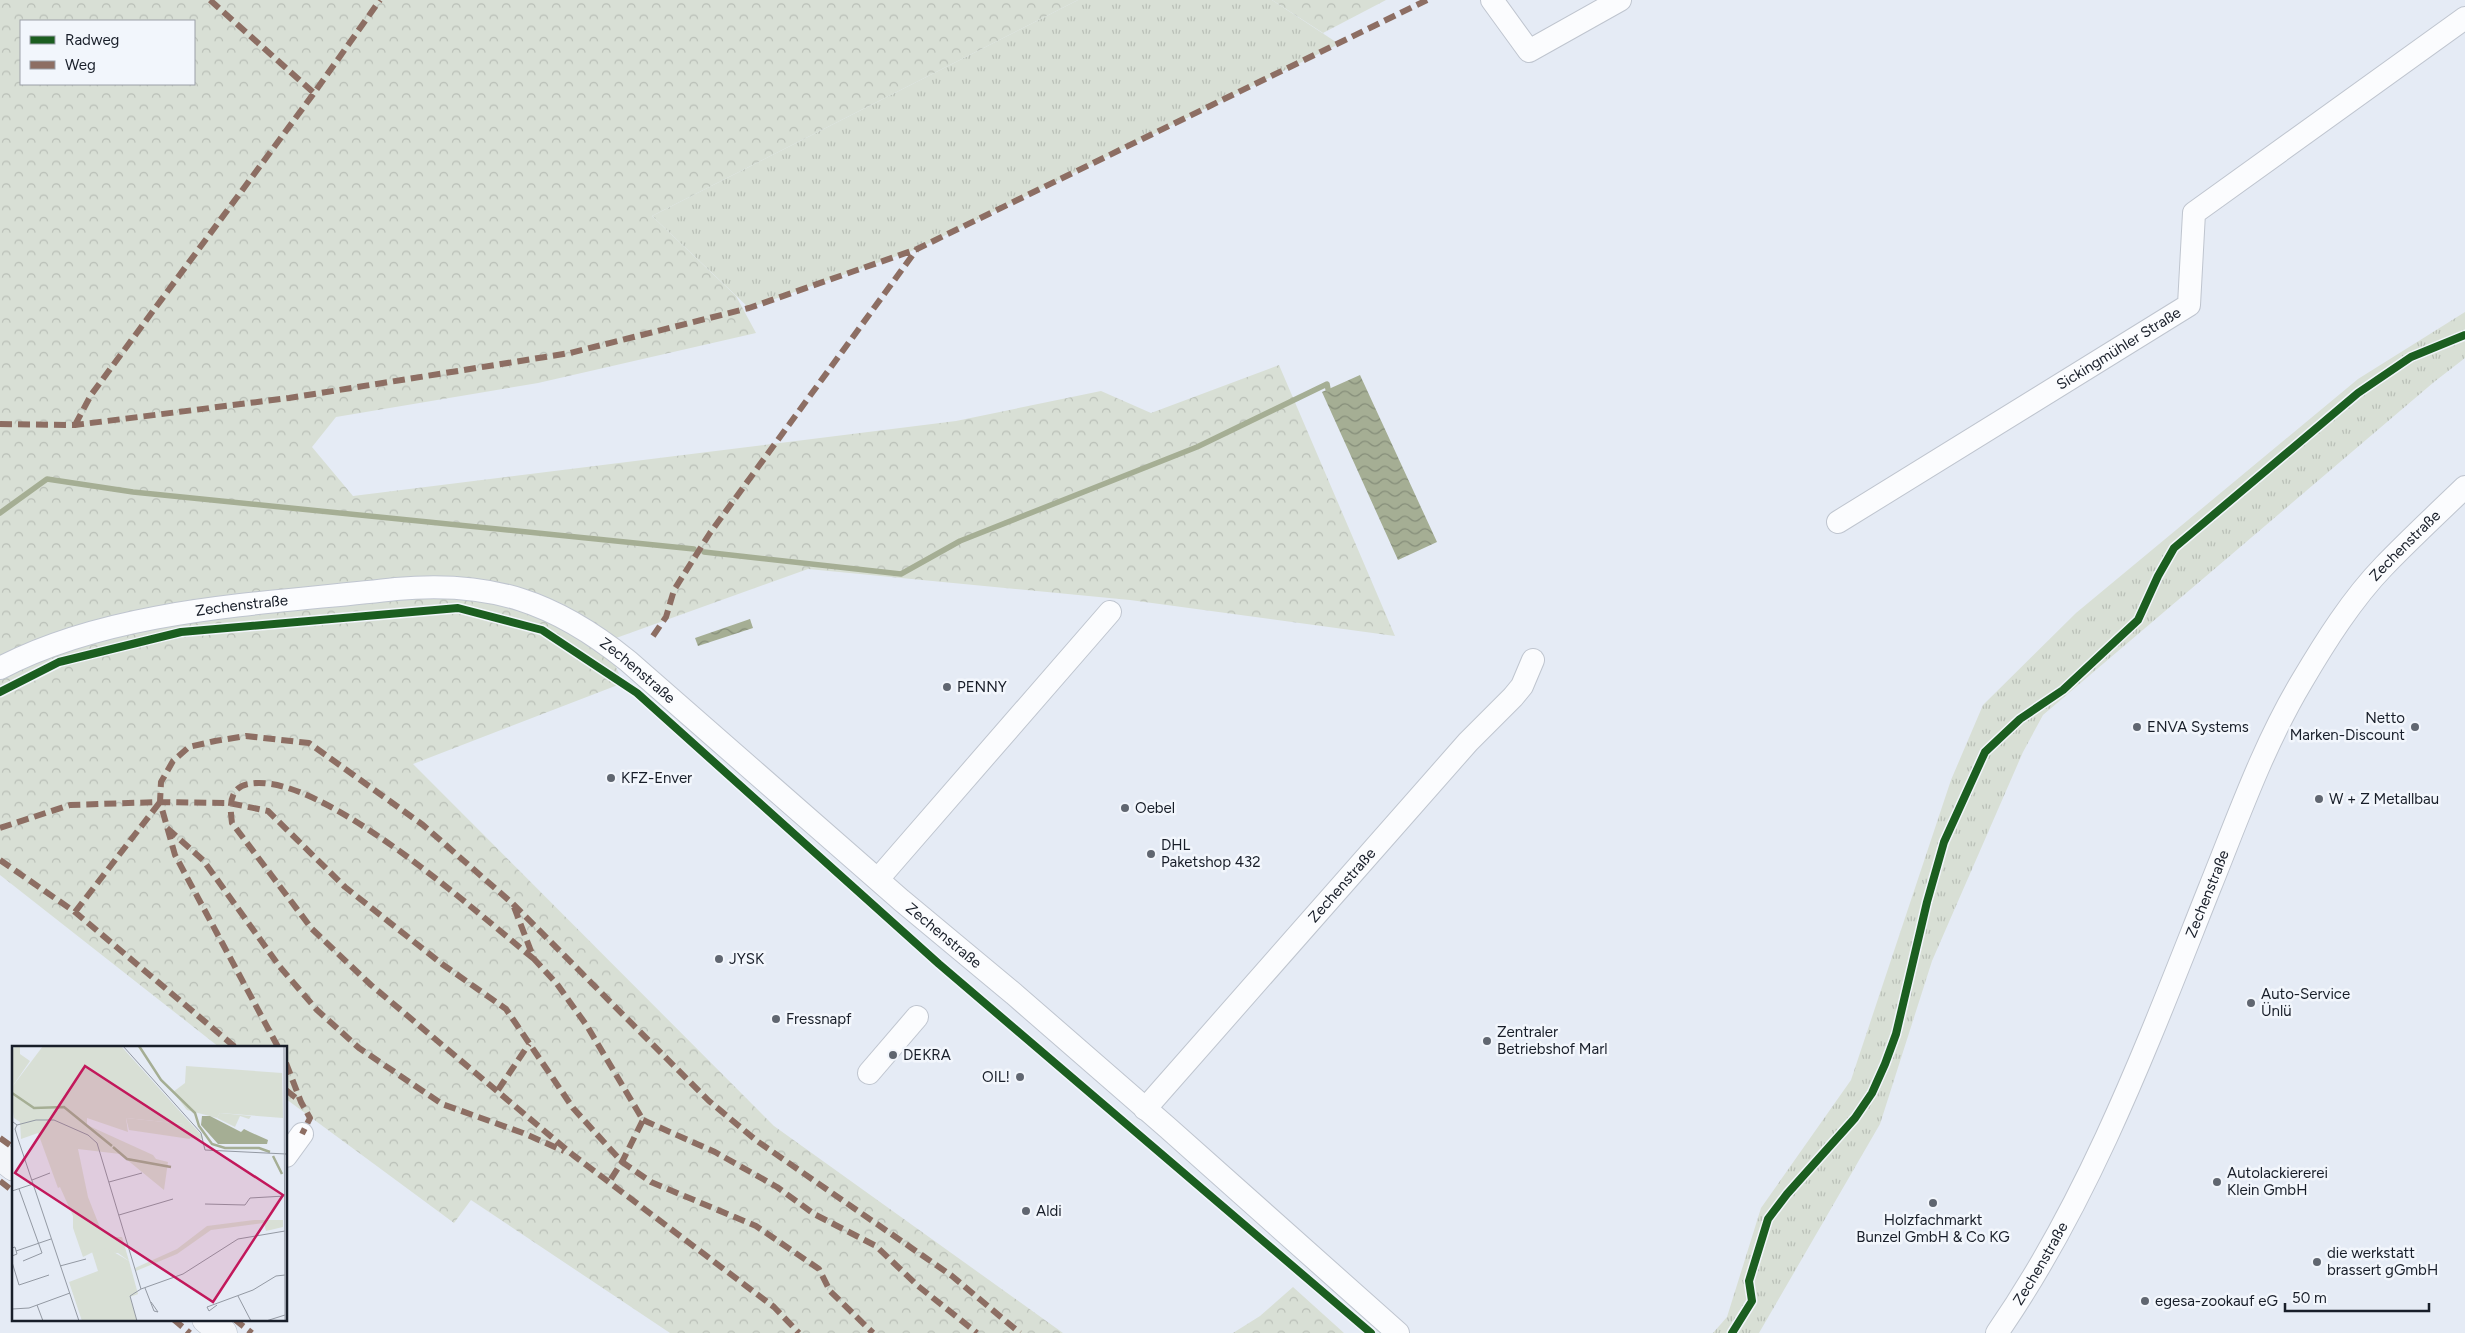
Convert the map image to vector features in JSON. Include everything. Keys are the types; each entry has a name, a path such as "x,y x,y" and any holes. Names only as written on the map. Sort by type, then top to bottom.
{"main road":[{"path":"0,1156 12,1165"}],"street":[{"path":"1492,0 1529,51 1620,0"},
{"name":"Sickingmühler Straße","path":"1838,522 2189,304 2194,213 2465,18"},
{"name":"Zechenstraße","path":"1997,1333 2044,1260 2104,1144 2144,1050 2238,815 2277,726 2301,682 2328,640 2383,567 2465,487"},
{"name":"Zechenstraße","path":"0,668 41,650 94,632 188,613 422,587 464,588 508,595 565,617 604,642 1014,994 1398,1333"},
{"path":"878,879 1110,612"},
{"name":"Zechenstraße","path":"1146,1109 1468,742 1513,697 1522,686 1533,660"},
{"path":"869,1073 917,1017"},
{"path":"288,1153 302,1134"}],"green space":[{"path":"0,0 1078,0 652,216 736,296 756,333 538,383 336,417 312,447 353,496 956,421 1101,391 1151,413 1279,365 1395,636 1130,600 808,569 605,642 623,683 413,764 774,1126 1063,1333 670,1333 471,1200 454,1223 288,1100 288,1046 218,1046 0,875"},
{"path":"1078,0 1272,0 1339,44 917,249 749,308 652,216"},
{"path":"1272,0 1386,0 1323,33"},
{"path":"2465,312 2465,358 2434,382 2043,715 2023,752 1932,961 1880,1124 1759,1333 1713,1333 1727,1317 1761,1208 1851,1080 1951,780 1983,705 2076,613 2358,379"},
{"path":"1293,1287 1344,1333 1233,1333 1260,1316"}],"water":[{"path":"1360,375 1437,542 1398,560 1322,392"},
{"path":"750,619 753,628 698,646 695,638"}],"waterway":[{"path":"704,552 901,574 960,541 1197,447 1327,384 1328,389"},
{"path":"0,513 47,479 133,492 694,549"}],"marked path":[{"path":"210,0 314,93"},
{"path":"75,425 91,395 314,93 380,0"},
{"path":"0,424 75,425 289,398 570,353 749,308 917,249 1427,0"},
{"path":"653,636 666,617 674,590 710,533 917,249"},
{"path":"277,1046 175,855 160,802 161,782 173,761 189,747 246,736 309,743 423,825 512,903 709,1101 757,1141 952,1276 1020,1333"},
{"path":"534,959 438,880 397,849 355,821 315,799 278,785 248,784 241,786 234,794 231,805 232,823 312,929 371,985 573,1155 774,1307 799,1333"},
{"path":"0,828 70,805 160,802 229,803 268,811 345,887 442,964 506,1009 573,1108 622,1162 651,1182 756,1226 819,1269 830,1291 873,1333"},
{"path":"75,912 160,802"},
{"path":"167,828 203,860 280,967 317,1010 359,1048 442,1104 523,1133 564,1151"},
{"path":"0,860 75,912 234,1046"},
{"path":"514,907 534,959 557,984 587,1026 643,1120 622,1162 609,1182"},
{"path":"498,1090 529,1044"},
{"path":"288,1068 301,1102 310,1118 302,1134"},
{"path":"288,1092 301,1102"},
{"path":"643,1120 715,1152 777,1187 814,1214 876,1246 918,1286 977,1333"},
{"path":"0,1138 12,1147"},
{"path":"0,1181 12,1190"},
{"path":"174,1320 190,1333"},
{"path":"235,1320 252,1333"}],"cycle path":[{"path":"1732,1333 1752,1301 1749,1281 1768,1219 1787,1194 1855,1118 1872,1093 1885,1064 1896,1034 1927,902 1944,842 1985,752 2020,719 2063,690 2138,620 2158,576 2174,548 2358,393 2411,357 2465,335"},
{"path":"0,692 59,662 181,632 458,608 542,630 637,693 939,964 1371,1333"}],"place":[{"name":"PENNY","path":"947,687"},
{"name":"ENVA Systems","path":"2137,727"},
{"name":"Netto Marken-Discount","path":"2415,727"},
{"name":"KFZ-Enver","path":"611,778"},
{"name":"W + Z Metallbau","path":"2319,799"},
{"name":"Oebel","path":"1125,808"},
{"name":"DHL Paketshop 432","path":"1151,854"},
{"name":"JYSK","path":"719,959"},
{"name":"Auto-Service Ünlü","path":"2251,1003"},
{"name":"Fressnapf","path":"776,1019"},
{"name":"Zentraler Betriebshof Marl","path":"1487,1041"},
{"name":"DEKRA","path":"893,1055"},
{"name":"OIL!","path":"1020,1077"},
{"name":"Autolackiererei Klein GmbH","path":"2217,1182"},
{"name":"Holzfachmarkt Bunzel GmbH & Co KG","path":"1933,1203"},
{"name":"Aldi","path":"1026,1211"},
{"name":"die werkstatt brassert gGmbH","path":"2317,1262"},
{"name":"egesa-zookauf eG","path":"2145,1301"}]}
